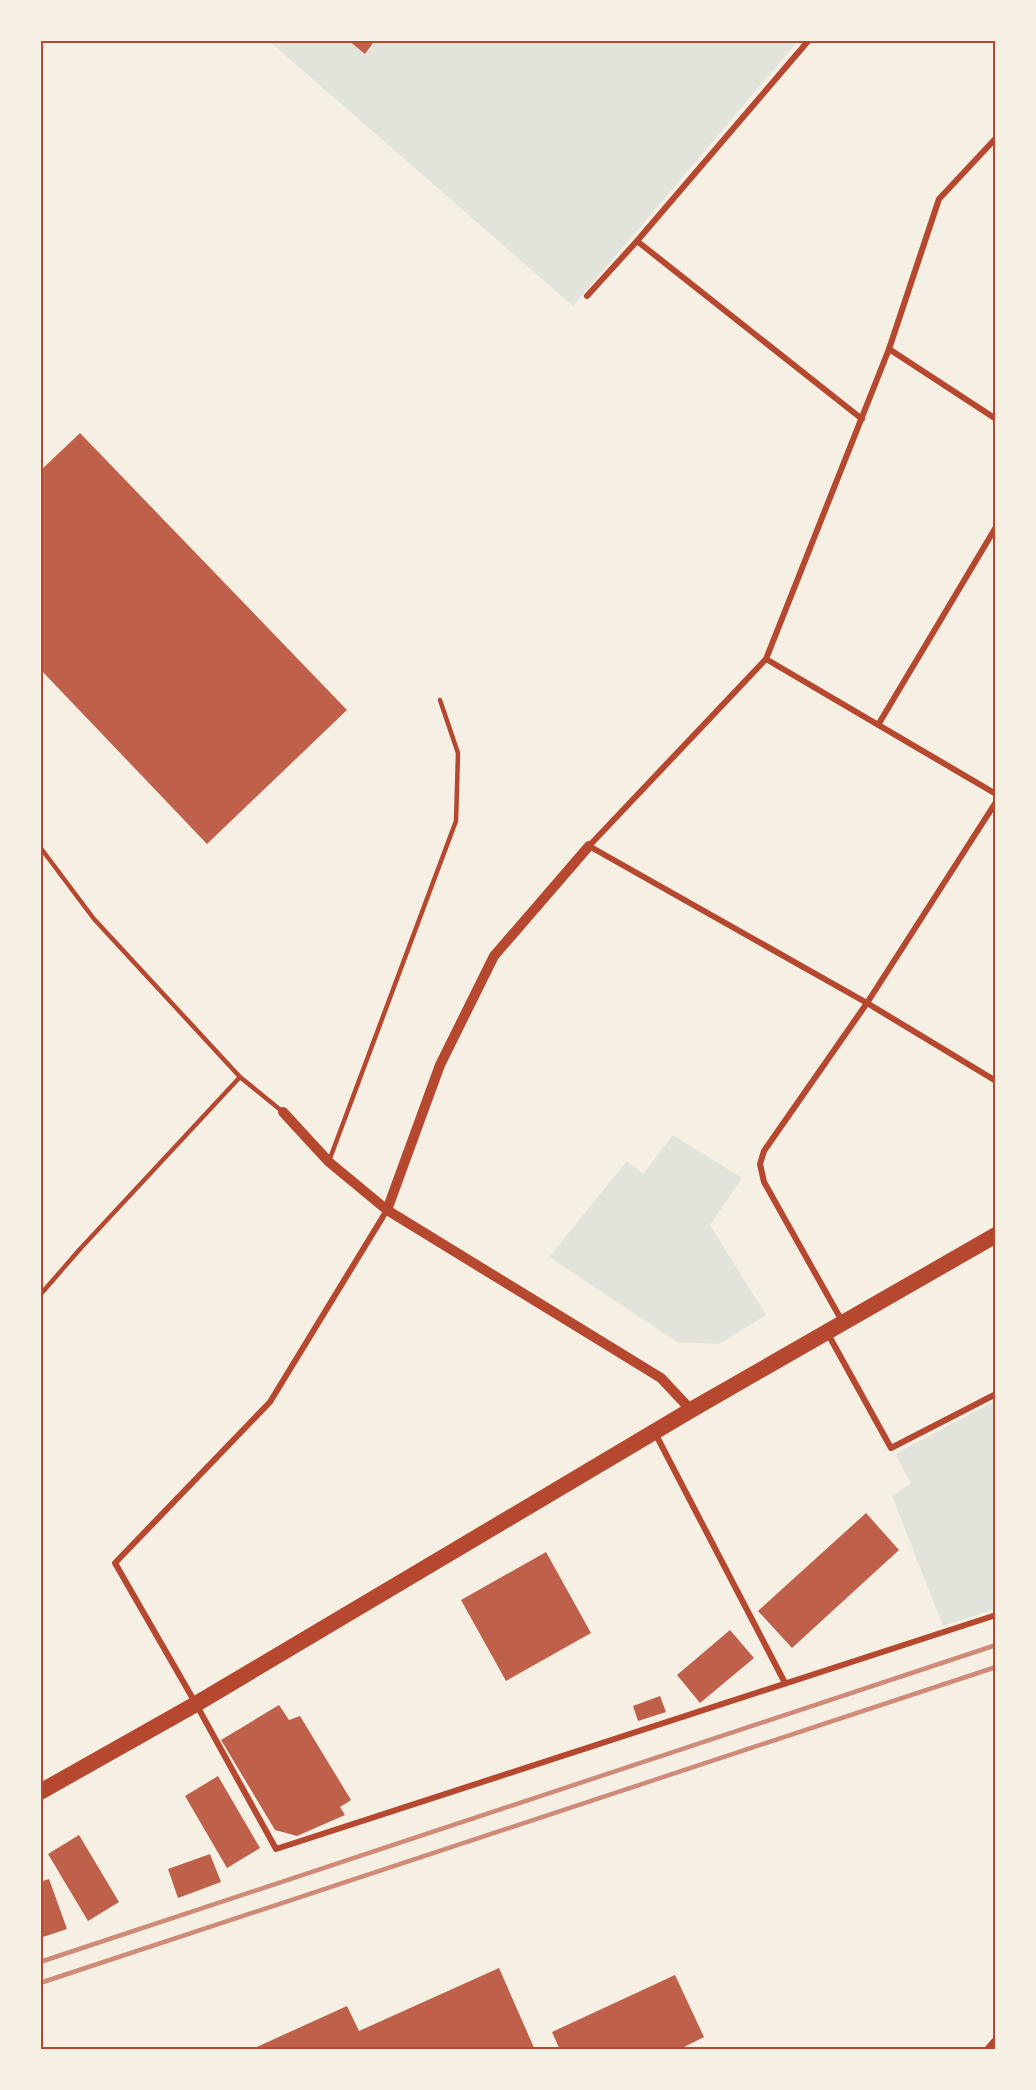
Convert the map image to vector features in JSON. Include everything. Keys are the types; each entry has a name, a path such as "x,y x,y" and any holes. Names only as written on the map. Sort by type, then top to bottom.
{"highway":[{"path":"40,1792 196,1704 826,1330 996,1235"}],"street":[{"path":"587,296 638,241 809,40"},
{"path":"996,138 939,199 889,349 766,659 589,846 494,956 440,1065 387,1210 270,1402 115,1563 276,1849 996,1615"},
{"path":"638,241 862,419"},
{"path":"889,349 996,419"},
{"path":"878,724 996,526"},
{"path":"766,659 996,794"},
{"path":"842,1322 764,1182 760,1164 764,1150 867,1003 996,802"},
{"path":"589,846 867,1003 996,1081"},
{"path":"283,1112 329,1162 387,1210 661,1378 691,1410"},
{"path":"826,1330 891,1448 996,1394"},
{"path":"654,1432 785,1683"},
{"path":"989,2049 996,2042"}],"lane":[{"path":"329,1162 456,821 458,753 440,700"},
{"path":"40,847 94,919 240,1077 283,1112"},
{"path":"40,1295 240,1077"}],"shaded area":[{"path":"269,41 798,41 573,306"},
{"path":"673,1135 742,1178 710,1225 766,1315 719,1344 677,1342 549,1257 627,1161 643,1174"},
{"path":"995,1401 995,1609 943,1626 892,1496 911,1483 895,1454"}],"building":[{"path":"348,40 375,40 365,54"},
{"path":"80,433 347,710 207,844 40,669 40,471"},
{"path":"866,1513 899,1550 792,1648 758,1611"},
{"path":"546,1552 591,1633 506,1681 461,1600"},
{"path":"730,1630 754,1658 700,1703 677,1675"},
{"path":"660,1696 666,1712 638,1721 633,1706"},
{"path":"279,1705 289,1720 300,1716 351,1800 340,1807 345,1815 297,1836 275,1830 221,1740"},
{"path":"218,1776 260,1848 227,1868 185,1796"},
{"path":"79,1835 119,1902 88,1921 48,1854"},
{"path":"210,1854 221,1882 178,1898 168,1869"},
{"path":"49,1879 67,1929 40,1938 40,1882"},
{"path":"499,1968 535,2050 250,2050 347,2006 359,2031"},
{"path":"675,1975 704,2037 678,2050 560,2050 552,2032"}],"railway":[{"path":"40,1962 996,1645"},
{"path":"40,1983 996,1667"}]}
